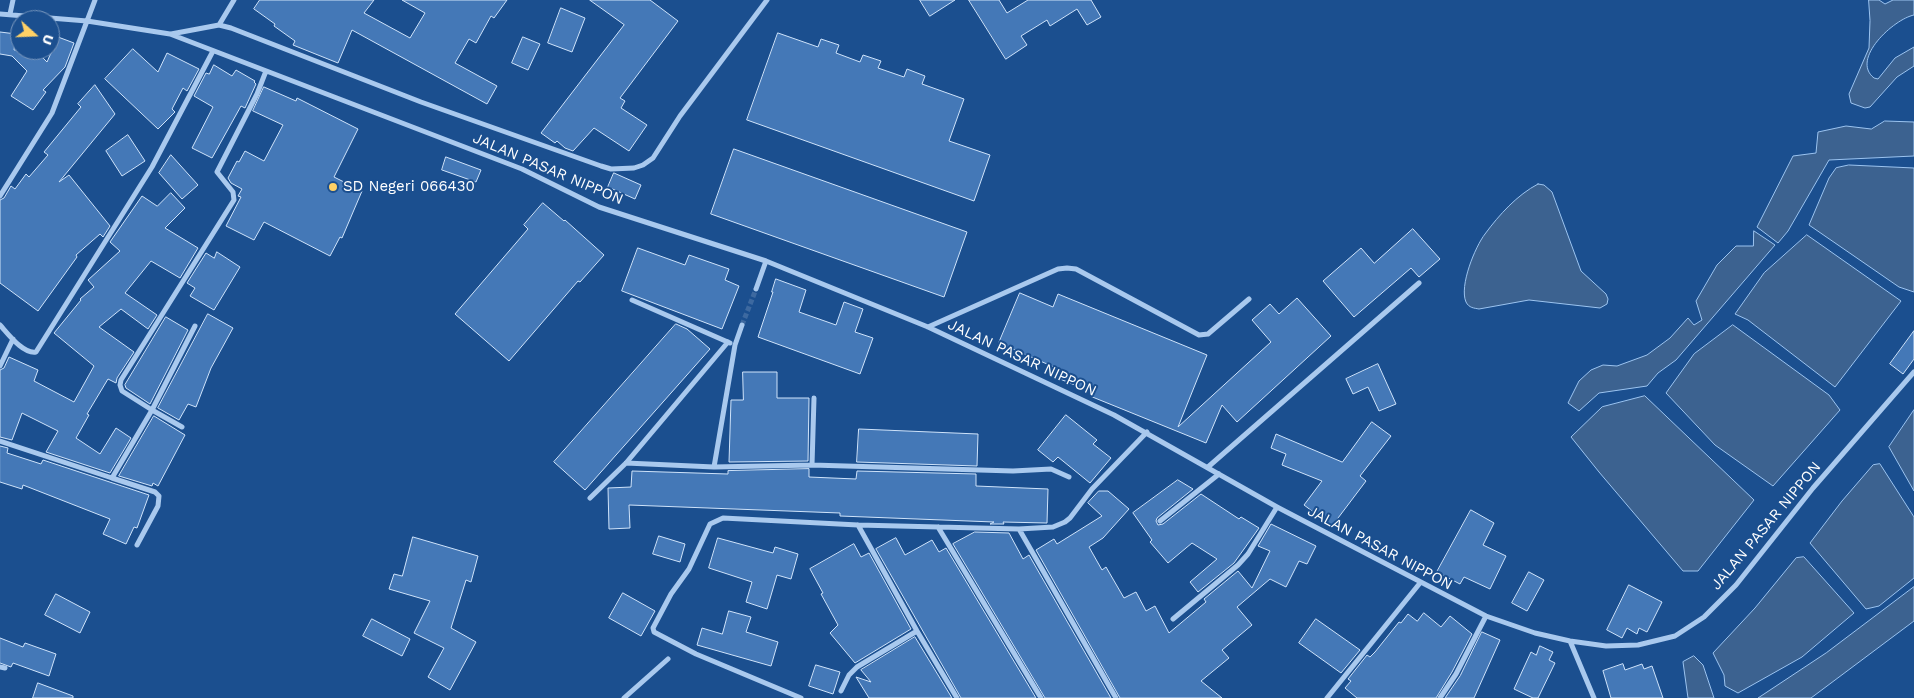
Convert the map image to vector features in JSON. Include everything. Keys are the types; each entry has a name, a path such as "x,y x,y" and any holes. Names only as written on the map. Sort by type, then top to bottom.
{"street":[{"path":"0,196 52,113 95,0"},
{"path":"219,25 234,0"},
{"path":"170,34 219,25 242,31 421,102 601,166 620,169 643,165 653,158 680,116 767,0"},
{"name":"JALAN PASAR NIPPON","path":"0,14 10,14"},
{"name":"JALAN PASAR NIPPON","path":"60,19 170,34 522,169 599,207 766,261 928,327 1147,432 1277,507 1486,616 1535,633 1570,641 1606,646 1638,645 1675,636 1704,617 1736,585 1813,488 1914,372"},
{"path":"0,325 29,352 36,352 152,167 213,50"},
{"path":"182,427 122,391 121,380 234,200 233,192 217,172 257,94 266,71"},
{"path":"756,289 766,261"},
{"path":"928,327 1058,269 1067,268 1076,269 1199,335 1208,334 1249,299"},
{"path":"1208,467 1419,283"},
{"path":"632,300 735,345"},
{"path":"714,467 735,345 742,325"},
{"path":"112,478 152,410 195,326"},
{"path":"0,366 13,339"},
{"path":"590,498 626,463 728,342"},
{"path":"812,465 814,398"},
{"path":"801,698 696,654 654,632 653,628 671,594 689,569 706,528 715,520 723,518 858,525 1018,529 1053,527 1070,518 1092,489 1147,432"},
{"path":"0,441 155,492 159,496 158,506 137,545"},
{"path":"626,463 714,467 812,465 1013,470 1051,469 1069,477"},
{"path":"1160,521 1219,474"},
{"path":"1173,619 1238,566 1248,554 1277,507"},
{"path":"858,525 957,698"},
{"path":"938,527 1041,698"},
{"path":"1018,529 1116,698"},
{"path":"1327,698 1420,583"},
{"path":"1440,698 1456,674 1486,616"},
{"path":"841,691 849,675 857,667 917,631"},
{"path":"1570,641 1594,698"},
{"path":"624,698 668,659"}],"water":[{"path":"1869,0 1879,0 1885,4 1893,0 1914,0 1914,15 1896,24 1878,41 1867,61 1868,70 1874,78 1878,79 1895,58 1914,47 1914,66 1897,77 1870,107 1865,108 1851,103 1849,94 1869,48"},
{"path":"1885,121 1914,122 1914,156 1829,160 1788,231 1778,243 1757,227 1793,156 1816,153 1818,132 1846,126 1871,129"},
{"path":"1849,165 1914,168 1914,292 1899,287 1809,225 1829,178 1836,168"},
{"path":"1538,184 1544,185 1552,192 1581,271 1606,294 1607,304 1600,308 1529,300 1479,309 1470,307 1464,295 1466,277 1481,240 1509,206"},
{"path":"1754,231 1775,245 1676,360 1658,373 1647,386 1599,393 1579,411 1568,403 1579,381 1591,370 1603,365 1617,366 1647,355 1670,338 1688,318 1694,325 1702,320 1696,301 1717,265 1736,246 1753,246"},
{"path":"1807,235 1901,301 1835,387 1748,320 1735,314 1764,273"},
{"path":"1733,325 1829,395 1840,410 1773,486 1715,445 1666,393 1694,354"},
{"path":"1645,396 1754,500 1698,571 1683,571 1571,437 1602,407"},
{"path":"1914,410 1914,491 1889,447"},
{"path":"1880,464 1914,517 1914,578 1879,606 1866,609 1810,543 1873,465"},
{"path":"1804,557 1854,613 1802,657 1738,693 1725,686 1724,675 1713,653 1755,608 1796,558"},
{"path":"1914,587 1914,621 1811,698 1758,698 1826,653"},
{"path":"1694,656 1703,665 1714,698 1688,698 1683,662"}],"building":[{"path":"260,0 374,0 364,13 410,38 425,13 402,0 507,0 494,18 491,16 476,43 469,39 455,63 497,86 487,104 352,30 338,63 293,45 295,41 254,9"},
{"path":"590,0 650,0 678,21 620,98 625,101 621,108 647,125 629,151 594,128 573,151 565,148 557,141 555,143 541,133 624,25"},
{"path":"920,0 955,0 930,16"},
{"path":"969,0 999,0 1007,13 1028,0 1091,0 1101,17 1087,25 1077,9 1050,26 1047,20 1021,36 1027,45 1006,59"},
{"path":"561,8 585,18 572,52 548,43"},
{"path":"0,32 10,33 10,56 0,54"},
{"path":"778,33 818,47 821,39 839,45 836,53 860,62 863,55 881,61 878,68 904,77 907,69 925,76 922,84 964,99 949,141 990,155 974,201 747,120"},
{"path":"523,37 540,44 528,70 512,63"},
{"path":"60,38 74,43 65,67 43,90 46,92 33,110 11,96 27,71 16,60 45,60 47,62 48,60 60,60"},
{"path":"133,49 158,72 167,53 199,69 187,91 183,88 172,109 175,112 158,129 105,79"},
{"path":"214,65 232,76 236,70 255,81 256,84 245,108 241,106 212,158 192,148 213,107 194,96 206,73 209,74"},
{"path":"95,85 115,114 59,182 69,175 110,226 103,237 100,234 76,255 77,257 38,311 0,283 0,200 4,198 11,186 15,189 26,174 29,177 48,155 44,152 81,107 78,104"},
{"path":"264,87 296,101 297,98 358,129 334,177 362,191 342,238 340,237 330,256 264,222 254,240 226,226 241,197 238,196 242,189 231,183 228,178 237,161 239,162 245,151 264,161 283,125 253,111"},
{"path":"128,135 145,161 122,176 106,151"},
{"path":"734,149 967,232 944,297 711,214"},
{"path":"171,155 198,185 182,199 159,173"},
{"path":"446,157 481,170 476,182 442,170"},
{"path":"614,173 641,185 635,199 608,187"},
{"path":"171,193 185,208 165,228 198,248 180,278 151,261 125,293 157,315 148,329 121,309 99,327 134,352 117,378 116,383 108,379 87,414 89,415 76,438 100,454 116,428 131,438 110,473 46,452 58,431 22,413 12,440 0,437 0,370 4,368 9,357 38,370 34,381 74,402 94,366 54,333 80,299 94,287 88,280 120,251 110,242 142,196 157,206"},
{"path":"543,203 604,255 580,282 578,281 509,361 455,314 528,229 524,225"},
{"path":"1413,229 1440,259 1419,277 1411,268 1354,317 1323,281 1361,248 1374,263"},
{"path":"638,248 685,265 689,255 729,269 725,280 739,286 722,329 622,291"},
{"path":"217,252 240,267 214,310 190,296 195,288 187,283 206,253 214,258"},
{"path":"776,279 806,290 799,312 836,325 844,302 863,309 855,332 873,338 860,374 758,337"},
{"path":"1020,293 1053,307 1058,294 1207,355 1178,427 1271,342 1252,320 1270,304 1279,314 1297,298 1331,336 1237,422 1222,405 1206,443 1090,396 1092,392 1060,379 1063,371 999,343"},
{"path":"208,314 233,328 211,368 196,407 188,404 179,420 158,408"},
{"path":"166,317 188,330 150,404 126,388 125,385"},
{"path":"676,324 687,329 710,349 585,490 554,462"},
{"path":"1914,331 1914,359 1903,374 1890,364"},
{"path":"1378,364 1396,404 1379,411 1368,387 1353,394 1346,379"},
{"path":"743,372 777,372 777,398 809,398 808,461 729,462 731,400 743,400"},
{"path":"1066,415 1097,440 1093,444 1111,458 1090,483 1058,457 1053,462 1038,450"},
{"path":"154,416 185,435 158,486 153,483 152,486 119,476"},
{"path":"1372,422 1391,436 1360,476 1366,481 1332,526 1304,505 1322,481 1282,465 1286,454 1271,448 1276,434 1342,462"},
{"path":"859,429 978,434 977,466 857,462"},
{"path":"0,446 8,448 7,453 41,464 43,460 149,495 137,528 134,527 126,544 103,534 110,519 23,485 22,489 0,482"},
{"path":"809,469 809,477 856,479 857,471 976,474 976,486 1048,489 1047,523 1003,522 1004,524 990,524 994,522 840,516 840,513 629,505 630,528 609,529 608,488 631,487 632,471 728,474 728,471"},
{"path":"1178,480 1193,489 1157,518 1158,525 1163,524 1201,494 1239,519 1241,517 1259,528 1234,563 1198,592 1190,582 1217,559 1192,543 1168,563 1150,542 1152,540 1133,513"},
{"path":"1099,491 1108,491 1129,509 1103,538 1089,547 1102,570 1106,567 1124,598 1136,592 1146,611 1155,606 1169,633 1206,602 1204,599 1238,571 1252,588 1270,551 1258,546 1271,524 1316,546 1307,564 1299,561 1286,587 1270,579 1237,607 1252,625 1222,650 1229,658 1201,681 1222,698 1120,698 1036,550 1054,539 1057,544 1102,516 1088,503"},
{"path":"1471,510 1494,523 1483,545 1506,556 1490,589 1464,577 1460,584 1437,572"},
{"path":"975,532 1009,533 1023,559 1029,555 1111,698 1045,698 953,544"},
{"path":"659,536 685,544 680,562 653,554"},
{"path":"413,537 478,556 471,582 466,580 451,628 476,642 450,690 428,677 444,648 414,633 430,601 389,589 394,574 402,576"},
{"path":"718,538 773,553 775,547 798,554 791,579 777,575 767,609 746,602 752,582 709,568"},
{"path":"896,538 905,555 932,540 939,552 946,548 1036,698 961,698 876,549"},
{"path":"854,544 861,557 869,553 911,629 855,663 830,633 838,625 810,569"},
{"path":"1529,572 1544,580 1527,611 1512,603"},
{"path":"1629,585 1662,602 1647,632 1639,628 1637,634 1627,628 1622,638 1607,630"},
{"path":"623,593 655,611 641,636 609,618"},
{"path":"56,594 90,612 80,633 45,615"},
{"path":"729,611 751,617 746,632 778,642 771,666 697,645 702,628 722,634"},
{"path":"1424,613 1441,627 1450,616 1472,634 1436,698 1357,698 1345,688 1351,681 1348,679 1367,655 1370,657 1375,652 1399,622 1401,623 1408,614 1417,621"},
{"path":"372,619 410,639 402,656 363,636"},
{"path":"1316,619 1360,650 1341,673 1299,643"},
{"path":"1482,632 1500,640 1474,698 1445,698 1460,676"},
{"path":"915,637 952,698 869,698 856,677 871,682 861,670"},
{"path":"0,638 23,647 25,643 56,654 49,676 13,663 11,667 0,663"},
{"path":"1540,646 1553,652 1549,660 1555,663 1538,698 1533,698 1514,689 1531,652 1536,655"},
{"path":"1623,664 1625,670 1642,664 1644,669 1652,666 1663,698 1611,698 1603,671"},
{"path":"816,665 840,672 833,694 809,686"},
{"path":"38,683 73,696 73,698 33,698"}],"tunnel":[{"path":"742,325 756,289"}],"place":[{"name":"SD Negeri 066430","path":"333,187"}]}
